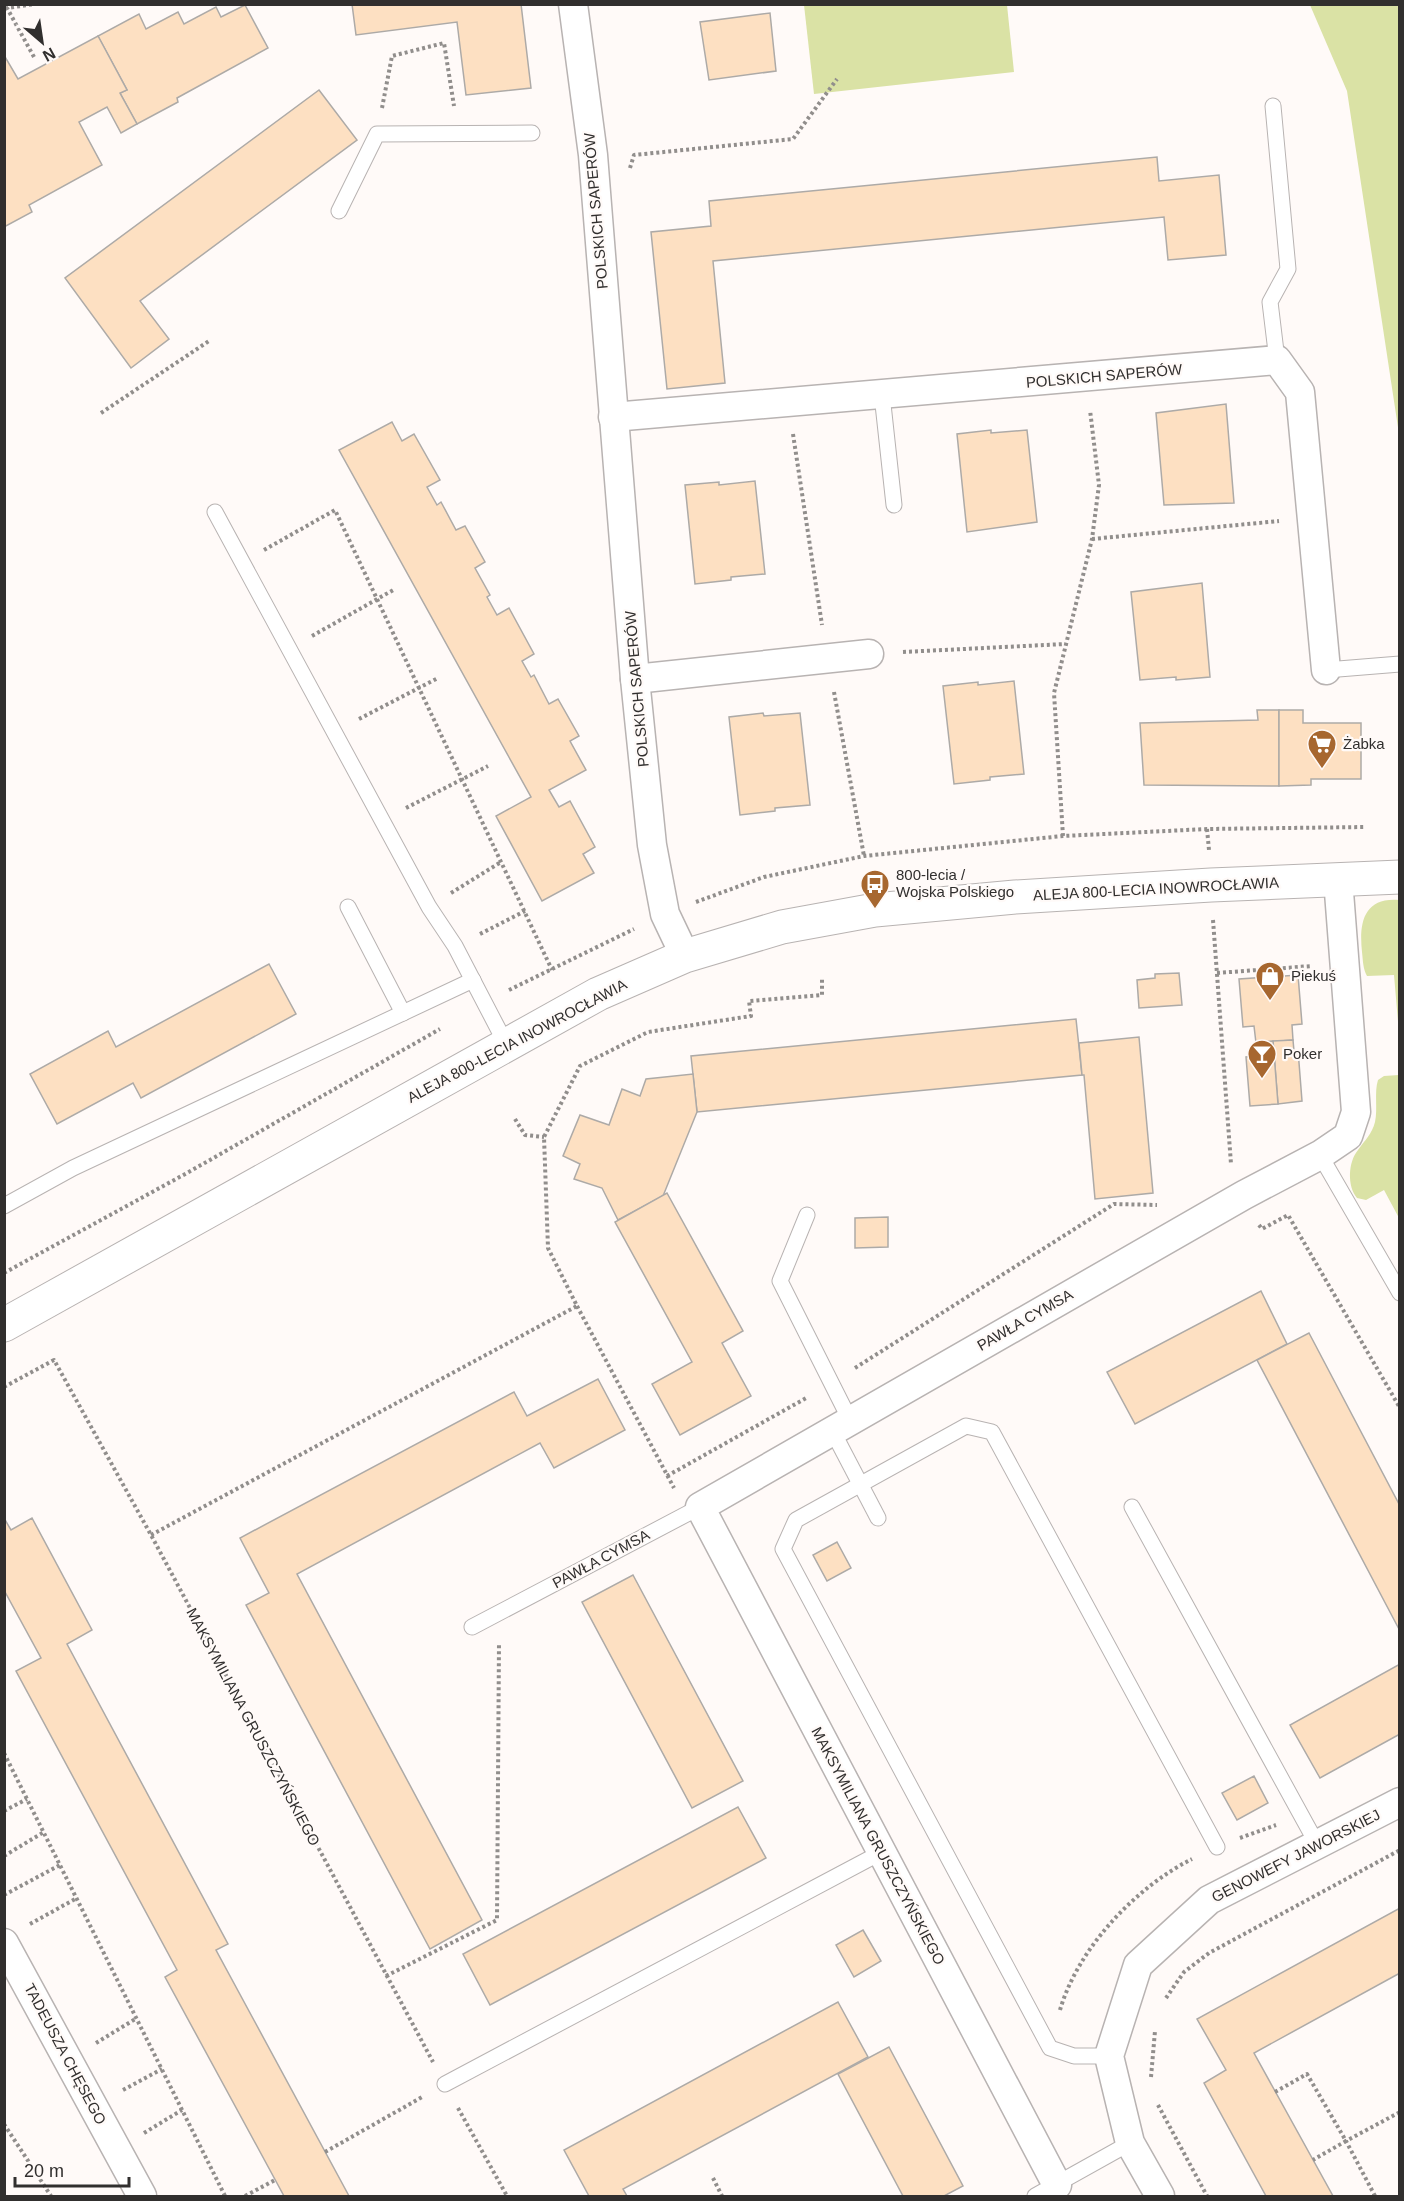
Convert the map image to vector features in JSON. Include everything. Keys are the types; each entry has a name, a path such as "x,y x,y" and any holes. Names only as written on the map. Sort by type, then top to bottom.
{"street":[{"name":"POLSKICH SAPERÓW","path":"573,4 593,155 635,680 652,845 665,914 685,956"},
{"name":"POLSKICH SAPERÓW","path":"614,417 1277,360"},
{"path":"1277,360 1300,392 1326,670"},
{"path":"635,680 869,654"},
{"name":"ALEJA 800-LECIA INOWROCŁAWIA","path":"4,1326 598,994 685,956 782,927 874,910 1015,897 1211,885 1400,877"},
{"name":"PAWŁA CYMSA","path":"700,1506 1320,1155 1348,1136 1356,1112 1338,879"},
{"name":"MAKSYMILIANA GRUSZCZYŃSKIEGO","path":"700,1506 882,1852 1046,2191"},
{"name":"GENOWEFY JAWORSKIEJ","path":"1109,2056 1138,1965 1209,1900 1317,1844 1398,1807"},
{"name":"TADEUSZA CHĘSEGO","path":"15,1935 93,2107 142,2196"},
{"path":"1109,2056 1130,2143 1160,2196"}],"lane":[{"path":"1273,106 1288,269 1270,302 1277,360"},
{"path":"339,211 377,134 532,133"},
{"path":"882,395 894,505"},
{"path":"215,512 429,907 456,946 506,1044"},
{"path":"1326,670 1400,664"},
{"path":"348,908 403,1013"},
{"path":"4,1206 73,1168 473,980"},
{"path":"1320,1155 1400,1293"},
{"path":"807,1215 780,1281 831,1383 841,1425 860,1485 878,1518"},
{"path":"1109,2056 1074,2056 1050,2048 783,1549 796,1520 966,1426 992,1432 1217,1846"},
{"name":"PAWŁA CYMSA","path":"472,1627 700,1506"},
{"path":"1132,1507 1317,1844"},
{"path":"445,2084 882,1852"},
{"path":"1046,2191 1130,2143"}],"path":[{"path":"34,57 7,8 35,4"},
{"path":"377,134 392,56 444,43 459,133"},
{"path":"628,177 634,155 793,139 837,79"},
{"path":"102,413 209,341"},
{"path":"1062,836 1054,693 1092,539 1099,485 1087,378"},
{"path":"243,562 335,510 552,970"},
{"path":"1092,539 1312,517"},
{"path":"290,649 396,589"},
{"path":"869,654 1065,644"},
{"path":"334,732 438,678"},
{"path":"382,820 463,781 488,766"},
{"path":"1207,829 1232,1174 1262,1229 1288,1215 1400,1408"},
{"path":"429,907 501,862"},
{"path":"456,946 525,911"},
{"path":"1217,973 1322,965"},
{"path":"700,1506 675,1491 548,1248 544,1137 580,1066 648,1032 751,1016 749,1001 822,995 822,977"},
{"path":"515,1119 525,1135 544,1137"},
{"path":"667,1476 831,1383 1114,1204 1167,1204"},
{"path":"151,1535 577,1306"},
{"name":"MAKSYMILIANA GRUSZCZYŃSKIEGO","path":"4,1387 54,1360 151,1535 386,1976 507,2196"},
{"path":"386,1976 497,1920 499,1613"},
{"path":"4,1753 225,2196"},
{"path":"4,1811 27,1799"},
{"path":"4,1856 44,1833"},
{"path":"1162,2007 1166,1996 1184,1972 1209,1953 1400,1850"},
{"path":"4,1895 60,1865"},
{"path":"15,1935 76,1898"},
{"path":"1153,2085 1150,2075 1155,2029"},
{"path":"93,2107 162,2069"},
{"path":"1275,2092 1307,2074 1375,2196"},
{"path":"325,2152 445,2084"},
{"path":"1155,2095 1207,2196"},
{"path":"116,2150 182,2110"},
{"path":"1313,2160 1400,2112"},
{"path":"5,2122 51,2196"},
{"path":"712,2178 722,2196"},
{"path":"245,2196 275,2180"}],"green space":[{"path":"804,5 1007,5 1014,72 814,94"},
{"path":"1310,5 1399,5 1399,434 1347,91"},
{"path":"1387,900 1400,900 1399,1033 1394,975 1367,976 1363,965 1361,932 1366,914 1371,908"},
{"path":"1400,1075 1399,1218 1384,1190 1366,1200 1357,1198 1350,1181 1350,1174 1352,1161 1375,1122 1378,1080 1384,1076"}],"building":[{"path":"352,4 521,4 531,88 466,95 457,22 356,35"},
{"path":"245,5 268,48 177,98 178,102 137,124 120,93 127,90 98,36 139,14 146,29 178,12 184,24 216,7 221,17"},
{"path":"770,13 776,71 709,80 700,22"},
{"path":"98,36 127,90 120,93 137,124 121,133 107,107 79,122 102,165 29,205 32,212 4,227 4,55 18,79"},
{"path":"319,90 357,140 140,301 169,339 131,368 65,278"},
{"path":"1157,157 1159,181 1219,175 1226,255 1168,260 1164,217 713,261 725,383 667,389 651,232 711,226 709,201"},
{"path":"1226,404 1234,503 1164,505 1156,413"},
{"path":"392,422 402,441 414,434 440,480 427,487 437,505 441,502 456,530 465,526 485,562 475,568 490,595 487,597 497,615 509,608 534,654 522,661 531,677 534,675 549,704 558,699 579,736 570,741 586,770 549,790 559,807 570,801 595,847 583,854 594,873 542,901 496,816 531,797 339,450"},
{"path":"991,430 991,433 1027,430 1037,522 967,532 957,434"},
{"path":"755,481 765,574 731,577 731,580 695,584 685,485 719,482 719,485"},
{"path":"1202,583 1210,677 1140,680 1131,592"},
{"path":"1014,681 1024,774 990,777 990,780 954,784 943,686"},
{"path":"1257,710 1279,710 1279,786 1144,785 1140,723 1258,720"},
{"path":"1279,710 1303,710 1303,723 1361,723 1361,779 1311,779 1311,785 1279,786"},
{"path":"763,713 764,716 800,713 810,805 775,808 775,811 740,815 729,717"},
{"path":"269,964 296,1014 141,1098 133,1083 57,1124 30,1074 108,1031 116,1047"},
{"path":"1179,973 1182,1005 1139,1008 1137,980 1155,978 1155,974"},
{"name":"Piekuś","path":"1298,975 1302,1024 1292,1025 1293,1040 1256,1043 1254,1026 1243,1027 1239,979"},
{"path":"1076,1019 1082,1075 697,1112 691,1056"},
{"path":"1139,1037 1153,1193 1095,1199 1079,1043"},
{"path":"1293,1040 1294,1051 1298,1050 1302,1101 1278,1104 1273,1041"},
{"name":"Poker","path":"1273,1041 1278,1104 1250,1106 1246,1057 1256,1056 1256,1043"},
{"path":"693,1074 697,1112 663,1196 618,1220 602,1188 574,1179 580,1164 563,1156 580,1115 609,1125 622,1089 640,1096 646,1079"},
{"path":"667,1193 743,1331 722,1343 751,1396 680,1435 652,1384 692,1362 615,1222"},
{"path":"888,1217 888,1247 855,1248 855,1218"},
{"path":"1261,1291 1287,1344 1135,1424 1107,1372"},
{"path":"1309,1333 1400,1506 1400,1631 1257,1360"},
{"path":"598,1379 625,1430 554,1468 540,1443 297,1574 482,1920 430,1949 246,1605 269,1593 240,1538 514,1392 527,1416"},
{"path":"4,1518 11,1530 32,1518 92,1630 67,1644 228,1944 216,1950 349,2196 284,2196 165,1977 177,1970 16,1671 41,1658 4,1590"},
{"path":"837,1542 851,1568 827,1581 813,1555"},
{"path":"633,1575 743,1781 692,1808 582,1602"},
{"path":"1400,1664 1400,1734 1320,1778 1290,1725"},
{"path":"1254,1776 1268,1803 1237,1820 1222,1793"},
{"path":"738,1807 766,1858 490,2005 463,1954"},
{"path":"1400,1908 1400,1973 1254,2053 1333,2196 1266,2196 1204,2083 1226,2070 1197,2019"},
{"path":"863,1930 881,1961 854,1977 836,1945"},
{"path":"838,2002 868,2057 623,2189 627,2196 589,2196 564,2150"},
{"path":"889,2047 963,2186 944,2196 903,2196 838,2074"}],"place":[{"name":"Żabka","path":"1322,770"},
{"name":"800-lecia / Wojska Polskiego","path":"875,910"},
{"name":"Piekuś","path":"1270,1002"},
{"name":"Poker","path":"1262,1080"}]}
